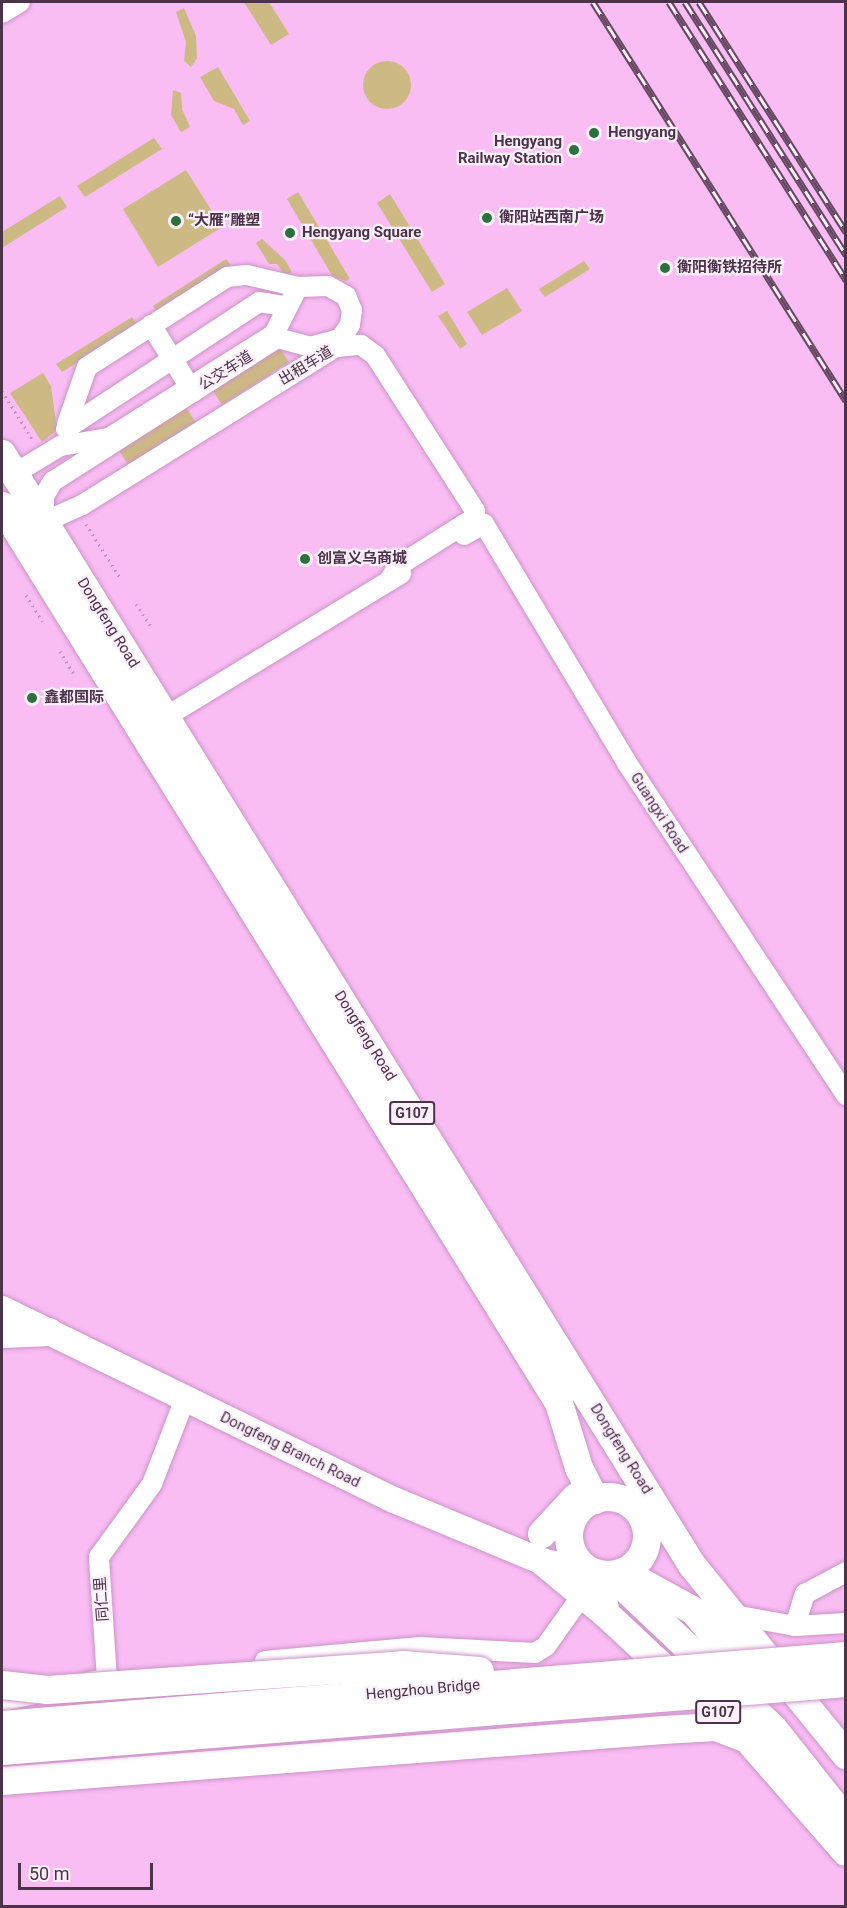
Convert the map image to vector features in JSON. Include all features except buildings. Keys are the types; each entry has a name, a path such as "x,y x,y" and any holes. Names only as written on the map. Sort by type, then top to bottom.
{"highway":[{"name":"Dongfeng Road","path":"8,464 167,716 692,1565 846,1755"},
{"name":"Dongfeng Road","path":"2,506 559,1403 579,1468 585,1508"},
{"path":"2,1334 49,1332"},
{"path":"579,1468 578,1493 543,1548 600,1577 773,1728 846,1820"},
{"name":"G107","path":"600,1577 642,1556 646,1545 642,1484"},
{"name":"G107","path":"692,1565 645,1523 626,1502 585,1508 570,1527 572,1551 600,1577 694,1611 846,1794"},
{"name":"G107","path":"600,1577 606,1614 682,1685 750,1740 846,1852"},
{"name":"Hengzhou Bridge","path":"2,1725 846,1656"},
{"path":"2,1685 48,1690 403,1665 569,1677"},
{"name":"Hengzhou Bridge","path":"2,1751 846,1683"},
{"path":"2,1781 716,1727 750,1740"}],"main road":[{"name":"Dongfeng Branch Road","path":"2,1298 396,1492 543,1548"},
{"name":"Dongfeng Branch Road","path":"2,1309 394,1500 543,1548"},
{"path":"543,1548 585,1508"}],"street":[{"path":"2,13 20,2"},
{"name":"公交车道","path":"44,522 44,496 53,481 192,389 277,339 311,347 332,344 346,333 353,317 346,296 328,286 298,287 247,275 227,277 87,367 60,446"},
{"path":"8,464 60,446 109,438 192,389 274,334 285,306 298,287"},
{"path":"68,424 259,302 285,306"},
{"path":"151,325 192,389"},
{"name":"出租车道","path":"44,522 114,485 134,481 338,356 360,355 371,363 468,514 476,519"},
{"path":"167,716 389,581 476,519"},
{"name":"Guangxi Road","path":"476,519 627,763 846,1095"},
{"name":"同仁里","path":"107,1678 99,1557 152,1484 185,1399"},
{"path":"795,1626 805,1594 846,1572"},
{"path":"2,1701 136,1672 420,1647 535,1653 546,1646 600,1577"},
{"path":"734,1615 795,1626 846,1623"},
{"path":"2,1791 623,1744 633,1740 638,1732"}],"path":[{"path":"101,548 119,576"},
{"path":"26,595 42,621"},
{"path":"136,604 152,628"},
{"path":"60,651 75,676"}],"shaded area":[{"path":"244,2 269,2 289,34 271,45"},
{"path":"184,8 196,36 197,58 191,67 184,61 186,42 176,12"},
{"path":"387,61 404,68 411,85 404,102 387,109 370,102 363,85 370,68"},
{"path":"218,67 250,121 243,125 234,109 214,101 200,77"},
{"path":"173,90 181,93 182,109 190,127 181,132 171,115"},
{"path":"154,138 162,149 85,197 77,186"},
{"path":"186,170 222,227 158,267 123,209"},
{"path":"298,192 350,279 346,281 333,277 287,199"},
{"path":"390,194 445,284 432,292 377,203"},
{"path":"60,196 67,207 2,248 2,232"},
{"path":"262,239 285,260 292,272 285,275 277,264 269,264 256,243"},
{"path":"226,259 232,267 158,313 153,306"},
{"path":"584,261 590,269 545,297 539,289"},
{"path":"507,288 522,311 482,335 467,312"},
{"path":"447,311 467,344 460,349 438,316"},
{"path":"132,317 138,325 62,372 56,364"},
{"path":"278,345 289,362 222,405 211,388"},
{"path":"43,373 51,386 57,430 42,442 10,393"},
{"path":"185,406 196,423 129,466 118,449"}],"railway":[{"path":"593,2 846,400"},
{"path":"669,2 846,280"},
{"path":"685,2 846,255"},
{"path":"699,2 846,232"}],"place":[{"name":"Hengyang","path":"594,133"},
{"name":"Hengyang Railway Station","path":"574,150"},
{"name":"衡阳站西南广场","path":"487,218"},
{"name":"“大雁”雕塑","path":"176,221"},
{"name":"Hengyang Square","path":"290,233"},
{"name":"衡阳衡铁招待所","path":"665,268"},
{"name":"创富义乌商城","path":"305,559"},
{"name":"鑫都国际","path":"32,698"}]}
